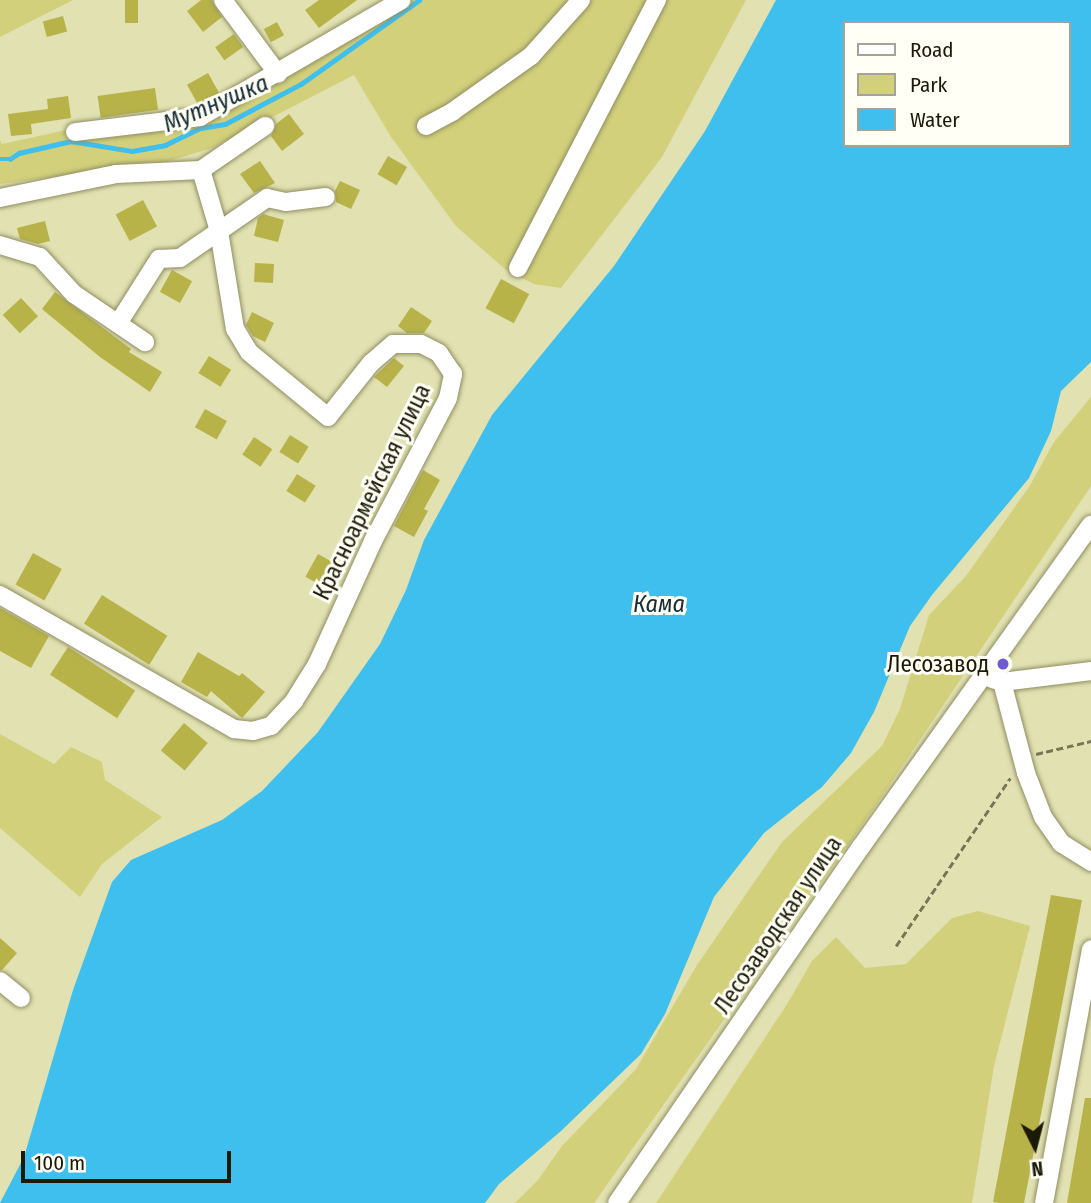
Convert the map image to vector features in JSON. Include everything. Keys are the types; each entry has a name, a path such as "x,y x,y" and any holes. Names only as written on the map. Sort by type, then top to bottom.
{"street":[{"path":"223,0 278,74"},
{"path":"75,132 200,117 402,0"},
{"path":"426,126 452,112 531,56 581,0"},
{"path":"518,268 657,0"},
{"path":"0,198 116,174 201,170 265,125"},
{"name":"Красноармейская улица","path":"0,594 234,729 253,731 271,726 294,701 317,664 373,541 448,398 453,374 439,353 421,344 393,344 371,363 328,417 249,352 235,329 219,231 201,170"},
{"path":"119,322 159,259 180,258 267,198 286,202 326,197"},
{"path":"0,245 40,257 74,294 145,342"},
{"name":"Лесозаводская улица","path":"617,1203 982,676 1091,525"},
{"path":"982,676 1002,682 1091,671"},
{"path":"1002,682 1024,757 1026,773 1043,817 1061,843 1091,862"},
{"path":"1044,1203 1091,949"},
{"path":"0,981 21,998"}],"path":[{"path":"896,946 1024,757 1091,741"}],"green space":[{"path":"0,0 73,0 0,37"},
{"path":"409,0 746,0 662,157 561,288 534,284 506,270 456,226 391,137 354,75 212,148 166,162 0,184 0,140 2,144 71,129 201,121"},
{"path":"1091,397 1091,486 874,808 594,1203 515,1203 538,1180 562,1146 636,1069 697,965 782,842 882,746 900,709 929,615 966,576 1029,487 1054,442"},
{"path":"0,734 54,764 71,747 102,762 105,780 162,817 102,864 80,897 0,828"},
{"path":"978,911 1030,926 994,1066 972,1203 656,1203 786,1006 812,961 836,937 865,968 906,964 952,918"}],"water":[{"name":"Кама","path":"776,0 1091,0 1091,362 1061,391 1051,431 1029,478 932,595 910,626 874,712 851,753 822,787 764,833 714,897 665,1014 641,1054 561,1131 499,1184 485,1203 0,1203 24,1157 73,990 112,882 131,860 222,820 262,791 318,732 380,644 406,590 424,540 492,415 614,266 705,131"}],"building":[{"path":"125,0 138,0 138,23 125,23"},
{"path":"201,0 212,0 222,17 203,32 187,11"},
{"path":"319,0 357,0 319,28 305,10"},
{"path":"63,16 67,31 47,37 43,21"},
{"path":"277,22 284,35 271,42 264,29"},
{"path":"234,34 243,47 224,60 215,47"},
{"path":"208,73 219,93 198,105 187,85"},
{"path":"155,88 158,110 101,118 98,96"},
{"path":"68,96 71,118 31,124 32,134 11,136 8,114 48,109 47,99"},
{"path":"289,114 304,134 282,151 271,136 276,124"},
{"path":"388,156 407,167 397,185 378,174"},
{"path":"260,161 275,183 254,193 240,174"},
{"path":"340,181 360,190 351,209 336,202 335,191"},
{"path":"143,200 157,226 130,241 116,215"},
{"path":"263,214 284,220 278,242 254,236 258,218"},
{"path":"45,221 50,241 38,244 20,239 17,228"},
{"path":"255,263 274,264 273,283 254,282"},
{"path":"172,270 192,281 180,303 160,292"},
{"path":"501,279 529,294 514,323 486,308"},
{"path":"55,292 131,349 129,352 162,372 150,392 100,357 42,309"},
{"path":"21,298 38,316 20,333 3,315"},
{"path":"411,307 432,321 424,333 407,333 398,326"},
{"path":"252,312 274,323 265,342 253,336 246,325"},
{"path":"209,356 231,370 220,387 198,373"},
{"path":"394,358 404,366 387,387 374,377"},
{"path":"205,409 227,421 217,439 195,427"},
{"path":"290,435 309,447 298,464 279,452"},
{"path":"254,437 272,449 260,467 242,454"},
{"path":"423,470 440,480 424,509 428,511 414,537 394,526"},
{"path":"297,474 316,486 305,503 286,491"},
{"path":"33,553 62,569 44,600 16,584"},
{"path":"318,554 338,565 326,588 305,577"},
{"path":"102,595 167,636 149,665 84,624"},
{"path":"0,608 49,636 31,668 0,651"},
{"path":"68,647 135,691 117,718 50,675"},
{"path":"198,652 239,676 242,673 265,692 242,718 211,691 207,697 181,682"},
{"path":"184,723 208,743 185,771 161,751"},
{"path":"1051,895 1082,900 1024,1203 993,1202"},
{"path":"0,938 17,953 2,970 0,970"},
{"path":"1085,1098 1091,1098 1091,1203 1067,1203"}],"waterway":[{"name":"Мутнушка","path":"0,159 10,159 19,153 71,141 132,151 165,145 200,128 225,124 301,84 419,0"}],"place":[{"name":"Лесозавод","path":"1003,664"}]}
